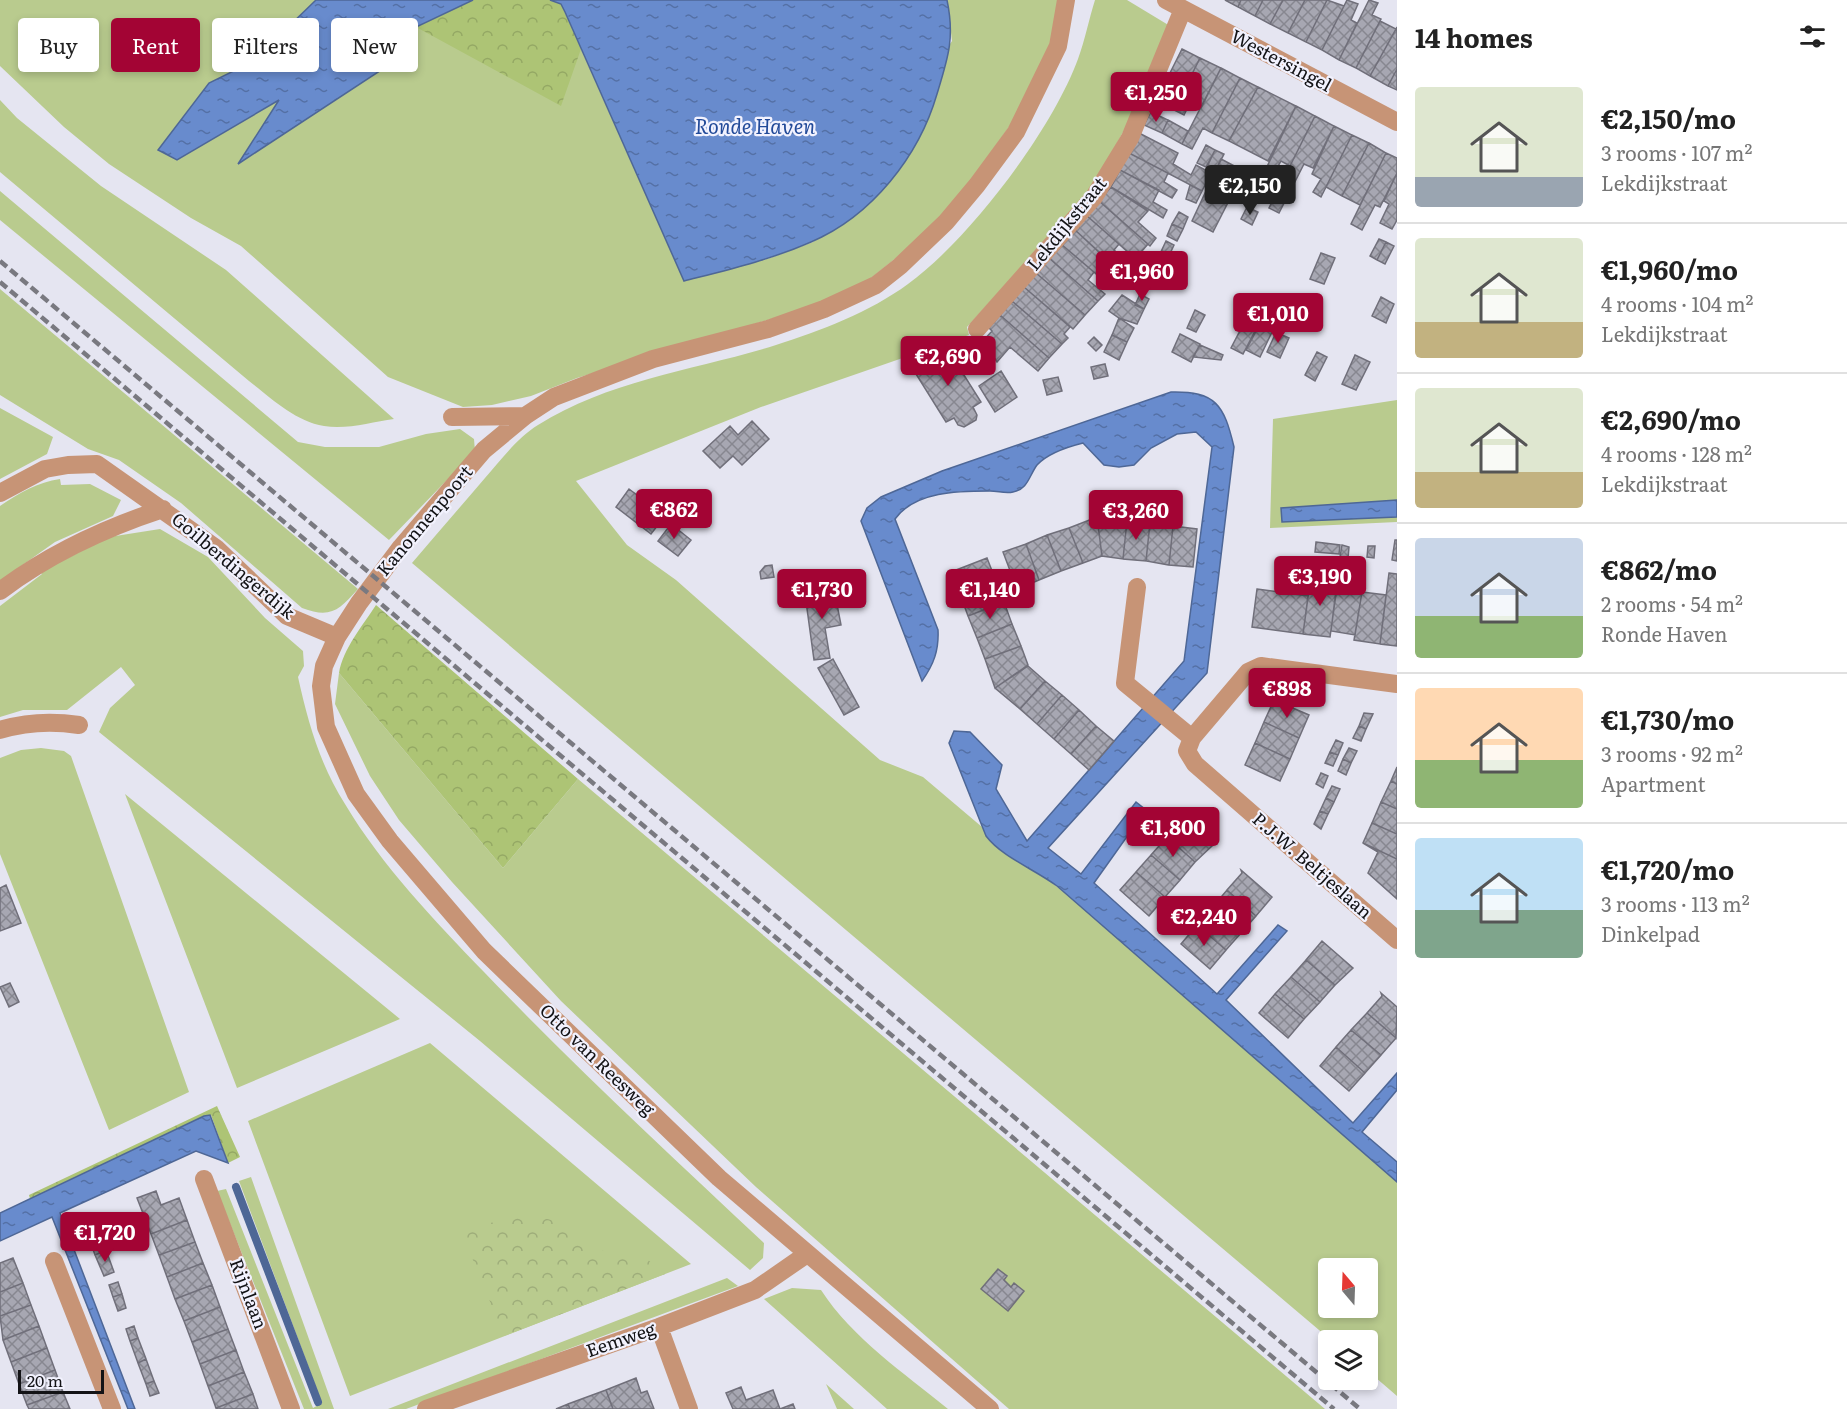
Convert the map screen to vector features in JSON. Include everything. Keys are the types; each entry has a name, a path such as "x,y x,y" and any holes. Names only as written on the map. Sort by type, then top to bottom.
{"street":[{"path":"452,417 525,416 554,397 653,358 768,329 824,309 876,285 900,266 946,222 1016,132 1058,46 1066,0"},
{"name":"Westersingel","path":"1166,0 1397,122"},
{"name":"Lekdijkstraat","path":"977,329 1094,196 1130,138 1183,9"},
{"name":"Kanonnenpoort","path":"337,637 347,619 409,538 484,450 525,416"},
{"name":"Goilberdingerdijk","path":"0,493 45,469 69,465 97,465 163,508 216,548 287,616 337,637"},
{"name":"Goilberdingerdijk","path":"0,591 21,575 110,526 163,508"},
{"path":"1137,586 1125,683 1192,738 1248,672 1261,666 1397,684"},
{"name":"Otto van Reesweg","path":"337,637 324,666 321,686 326,727 356,794 390,841 484,951 719,1178 990,1409"},
{"path":"0,730 28,724 59,722 79,725"},
{"name":"P.J.W. Beltjeslaan","path":"1192,738 1187,751 1195,764 1397,940"},
{"name":"Rijnlaan","path":"204,1179 291,1409"},
{"name":"Eemweg","path":"426,1409 659,1327 755,1290 807,1254"},
{"path":"54,1261 112,1409"},
{"path":"659,1327 689,1409"}],"green space":[{"path":"0,0 316,0 297,18 212,18 212,72 232,72 209,83 177,160 281,99 239,162 378,72 418,72 418,26 473,0 550,0 561,4 684,281 770,258 813,242 952,41 947,0 1060,0 1056,45 1036,89 943,220 860,287 820,304 577,378 531,396 492,405 463,407 388,377 241,246 191,218 109,164 64,127 0,66"},
{"path":"473,0 550,0 561,4 581,49 561,106 418,26"},
{"path":"1095,0 1127,0 1170,26 1143,96 1091,190 967,327 969,335 761,407 576,481 627,545 676,580 880,760 923,777 1008,849 1103,922 1397,1173 1397,1396 1378,1380 1378,1330 1319,1330 412,563 510,449 538,425 566,409 624,386 746,354 810,334 861,312 908,284 957,240 1007,181 1049,118 1066,87 1080,52"},
{"path":"0,100 17,118 101,186 226,270 394,419 341,427 324,426 293,414 249,381 0,172"},
{"path":"0,191 298,442 325,447 379,447 426,434 460,429 474,439 475,451 389,540 0,220"},
{"path":"0,289 358,589 334,611 320,613 302,608 181,503 119,460 88,449 0,395"},
{"path":"1397,400 1397,522 1270,528 1273,419"},
{"path":"0,408 53,437 47,454 0,479"},
{"path":"60,479 61,485 90,484 121,500 113,516 55,542 0,581 0,506 29,489"},
{"path":"160,529 208,557 265,618 303,651 304,666 298,677 316,743 336,789 375,849 428,912 518,1007 764,1243 763,1258 750,1270 480,1041 99,732 110,708 135,685 121,667 67,710 23,710 0,717 0,606 42,574 40,572 109,537"},
{"path":"376,605 578,779 503,868 339,673 349,646"},
{"path":"339,673 503,868 578,779 1325,1409 1009,1409 756,1187 561,1001 452,882 399,820 370,776 335,704"},
{"path":"41,748 64,751 71,756 189,1092 109,1130 0,854 0,758 21,750"},
{"path":"125,794 400,1019 237,1088"},
{"path":"430,1043 691,1264 350,1396 248,1121"},
{"path":"217,1106 240,1157 228,1163 211,1115 204,1116 30,1199 29,1195"},
{"path":"251,1177 334,1409 304,1409 217,1191 226,1189 313,1408 322,1403 239,1181"},
{"path":"519,1213 552,1220 592,1250 641,1254 665,1274 504,1336 462,1233"},
{"path":"727,1278 738,1286 406,1409 388,1409"},
{"path":"792,1288 821,1290 863,1339 948,1409 887,1409 764,1299"},
{"path":"826,1384 854,1409 837,1409"}],"water":[{"path":"316,0 473,0 418,26 418,18 331,18 331,72 378,72 238,164 279,100 177,160 158,150 209,83 232,72 319,72 319,18 297,18"},
{"name":"Ronde Haven","path":"550,0 947,0 950,26 949,48 937,94 918,140 890,182 854,217 833,231 796,248 732,269 684,281 565,12 561,4"},
{"path":"1171,392 1198,394 1216,403 1222,411 1234,447 1207,673 1048,848 1081,874 1136,802 1146,810 1094,883 1217,994 1278,925 1287,931 1226,1000 1353,1123 1397,1073 1397,1090 1362,1132 1397,1162 1397,1182 1057,886 1009,857 993,843 986,836 949,743 954,731 970,732 1002,765 996,789 1027,841 1184,661 1212,447 1196,432 1177,434 1151,448 1134,465 1119,467 1104,465 1083,443 1058,451 1041,461 1025,485 1013,492 978,491 938,494 914,503 904,510 895,519 938,630 935,657 922,681 861,521 867,508 881,497 942,471"},
{"path":"1397,500 1397,517 1282,522 1281,508"},
{"path":"210,1115 228,1163 196,1151 60,1213 135,1409 128,1409 52,1217 0,1241 0,1213"}],"building":[{"path":"1225,0 1241,0 1238,7"},
{"path":"1241,0 1263,0 1255,16 1238,7"},
{"path":"1263,0 1283,0 1270,24 1255,16"},
{"path":"1283,0 1305,0 1288,33 1270,24"},
{"path":"1305,0 1327,0 1306,42 1288,33"},
{"path":"1327,0 1344,6 1322,50 1306,42"},
{"path":"1347,0 1358,4 1351,20 1357,23 1339,60 1322,50"},
{"path":"1369,0 1378,3 1372,15 1381,19 1356,68 1339,60"},
{"path":"1380,21 1396,29 1370,76 1356,68"},
{"path":"1397,27 1397,69 1388,86 1370,76"},
{"path":"1182,49 1200,58 1181,96 1177,94 1170,108 1156,101"},
{"path":"1200,58 1221,68 1201,108 1190,103 1184,115 1170,108 1177,94 1181,96"},
{"path":"1221,68 1240,78 1212,133 1203,128 1192,149 1182,144"},
{"path":"1397,69 1397,90 1388,86"},
{"path":"1240,78 1258,87 1229,141 1212,133"},
{"path":"1258,87 1296,106 1268,161 1229,141"},
{"path":"1296,106 1315,116 1290,166 1281,161 1272,177 1264,173"},
{"path":"1151,112 1168,120 1162,133 1144,125"},
{"path":"1315,116 1334,126 1313,168 1304,164 1279,213 1269,208"},
{"path":"1168,120 1188,131 1182,144 1162,133"},
{"path":"1334,126 1352,135 1321,197 1313,192 1321,179 1312,174"},
{"path":"1139,133 1178,153 1173,164 1191,175 1196,165 1211,173 1202,191 1129,153"},
{"path":"1352,135 1369,143 1342,196 1326,187"},
{"path":"1369,143 1386,153 1360,205 1342,196"},
{"path":"1206,145 1215,150 1206,167 1197,163"},
{"path":"1215,150 1224,154 1215,172 1207,167"},
{"path":"1129,153 1168,173 1164,182 1177,190 1172,198 1120,170"},
{"path":"1386,153 1397,158 1397,173 1380,207 1375,205 1362,230 1351,224"},
{"path":"1221,159 1244,171 1213,232 1192,221"},
{"path":"1120,170 1159,190 1153,202 1167,210 1163,218 1111,187"},
{"path":"1397,173 1397,220 1392,229 1380,223 1389,204 1384,201"},
{"path":"1190,185 1202,191 1196,203 1186,199"},
{"path":"1111,187 1148,211 1138,222 1156,238 1150,246 1099,201"},
{"path":"1099,201 1148,244 1142,251 1145,254 1138,261 1086,215"},
{"path":"1247,207 1258,212 1252,225 1241,219"},
{"path":"1179,212 1188,217 1183,229 1172,224"},
{"path":"1086,215 1119,244 1114,250 1129,263 1121,272 1074,229"},
{"path":"1172,224 1183,229 1177,241 1167,236"},
{"path":"1074,229 1117,269 1112,275 1115,278 1109,285 1061,244"},
{"path":"1379,239 1386,242 1377,260 1370,256"},
{"path":"1166,241 1174,245 1167,260 1159,256"},
{"path":"1386,242 1394,246 1385,264 1377,260"},
{"path":"1061,244 1094,272 1088,280 1105,294 1098,301 1049,258"},
{"path":"1321,253 1335,258 1324,284 1310,279"},
{"path":"1159,256 1167,260 1161,275 1152,271"},
{"path":"1049,258 1098,301 1085,315 1036,273"},
{"path":"1146,268 1161,275 1154,289 1139,283"},
{"path":"1036,273 1085,315 1073,329 1024,287"},
{"path":"1024,287 1070,327 1064,334 1068,338 1062,344 1012,301"},
{"path":"1140,294 1149,299 1144,309 1135,305"},
{"path":"1122,295 1144,309 1137,324 1119,318 1109,311"},
{"path":"1381,297 1394,304 1386,323 1372,316"},
{"path":"1012,301 1062,344 1049,358 1000,315"},
{"path":"1195,310 1205,315 1196,332 1187,328"},
{"path":"1000,315 1049,358 1038,371 1010,347 997,362 983,341 992,331 989,328"},
{"path":"1119,318 1134,328 1127,342 1112,335"},
{"path":"1243,325 1255,331 1243,354 1231,348"},
{"path":"1259,326 1272,332 1260,357 1246,350"},
{"path":"1278,328 1284,331 1282,335 1289,338 1280,358 1267,352"},
{"path":"1180,334 1200,344 1191,362 1172,352"},
{"path":"1112,335 1127,342 1119,360 1104,352"},
{"path":"1094,337 1102,345 1096,351 1088,343"},
{"path":"945,345 981,402 973,407 977,415 976,420 964,427 958,425 954,418 946,422 911,366"},
{"path":"1200,345 1223,355 1221,360 1193,357"},
{"path":"1317,352 1327,357 1315,381 1305,375"},
{"path":"1355,355 1370,362 1356,390 1342,384"},
{"path":"1105,364 1108,376 1094,379 1091,367"},
{"path":"1001,371 1017,397 995,412 979,386"},
{"path":"1058,377 1062,391 1047,395 1043,380"},
{"path":"752,421 769,439 742,465 733,456 720,468 703,451 730,426 738,435"},
{"path":"629,489 665,516 651,534 616,507"},
{"path":"1097,517 1127,521 1123,559 1102,556"},
{"path":"1097,517 1102,556 1083,563 1069,528"},
{"path":"1127,521 1150,523 1146,561 1123,559"},
{"path":"1150,523 1173,526 1169,565 1146,561"},
{"path":"671,524 691,540 678,556 658,541"},
{"path":"1173,526 1197,529 1193,567 1169,565"},
{"path":"1069,528 1083,563 1061,571 1047,535"},
{"path":"1047,535 1061,571 1039,580 1026,544"},
{"path":"1395,540 1397,540 1397,561 1392,560"},
{"path":"1316,542 1340,545 1339,554 1315,552"},
{"path":"1026,544 1039,580 1017,589 1003,552"},
{"path":"1342,545 1349,547 1348,558 1340,557"},
{"path":"1368,546 1375,546 1374,558 1367,557"},
{"path":"987,558 996,581 960,594 951,572"},
{"path":"772,565 774,577 761,579 760,572 765,566"},
{"path":"1389,573 1397,574 1397,646 1380,644"},
{"path":"1311,576 1338,580 1330,637 1303,634"},
{"path":"996,581 1004,602 968,616 960,594"},
{"path":"1337,582 1363,586 1355,635 1331,631"},
{"path":"834,589 841,625 825,628 830,658 814,660 805,594"},
{"path":"1257,589 1308,596 1303,634 1252,627"},
{"path":"1362,592 1386,595 1380,644 1354,640"},
{"path":"1004,602 1012,624 977,638 968,616"},
{"path":"1012,624 1021,646 985,659 977,638"},
{"path":"1021,646 1028,665 995,688 985,659"},
{"path":"833,659 859,707 844,715 818,668"},
{"path":"1028,666 1045,681 1020,709 995,688"},
{"path":"1045,681 1062,695 1037,724 1020,709"},
{"path":"1062,695 1079,710 1054,739 1037,724"},
{"path":"1274,700 1309,715 1299,738 1264,722"},
{"path":"1079,710 1096,726 1071,754 1054,739"},
{"path":"1364,713 1373,714 1366,729 1359,726"},
{"path":"1264,722 1299,738 1290,759 1255,743"},
{"path":"1096,726 1114,741 1089,770 1071,754"},
{"path":"1359,726 1366,729 1361,741 1353,738"},
{"path":"1336,740 1343,743 1338,755 1330,752"},
{"path":"1255,743 1290,759 1280,781 1245,765"},
{"path":"1349,748 1357,751 1351,763 1343,759"},
{"path":"1330,752 1338,755 1333,766 1325,763"},
{"path":"1343,759 1351,763 1346,775 1338,771"},
{"path":"1397,767 1397,784 1391,781"},
{"path":"1321,773 1328,776 1323,788 1316,784"},
{"path":"1391,781 1397,784 1397,809 1381,802"},
{"path":"1332,786 1340,789 1334,802 1326,798"},
{"path":"1326,798 1334,802 1328,814 1320,811"},
{"path":"1381,802 1397,809 1397,834 1372,823"},
{"path":"1320,811 1328,814 1321,829 1314,824"},
{"path":"1182,818 1213,845 1195,862 1167,837"},
{"path":"1372,823 1397,834 1397,859 1363,843"},
{"path":"1167,837 1195,862 1180,880 1151,855"},
{"path":"1363,843 1397,859 1397,899 1368,873 1378,852"},
{"path":"1151,855 1180,880 1165,897 1136,872"},
{"path":"1241,870 1272,897 1256,916 1227,890 1242,873"},
{"path":"1136,872 1165,897 1149,916 1120,890"},
{"path":"6,885 21,923 0,931 0,888"},
{"path":"1227,890 1256,916 1241,933 1212,908"},
{"path":"1212,908 1241,933 1226,950 1197,925"},
{"path":"1197,925 1226,950 1210,969 1181,944"},
{"path":"1322,941 1353,968 1335,985 1306,960"},
{"path":"1306,960 1335,985 1320,1002 1291,977"},
{"path":"1291,977 1320,1002 1304,1019 1275,994"},
{"path":"10,983 19,1002 9,1007 0,987"},
{"path":"1381,993 1397,1007 1396,1038 1367,1013 1382,996"},
{"path":"1275,994 1304,1019 1288,1038 1259,1013"},
{"path":"1367,1013 1396,1038 1381,1055 1351,1030"},
{"path":"1351,1030 1381,1055 1365,1073 1336,1047"},
{"path":"1336,1047 1365,1073 1349,1091 1320,1066"},
{"path":"156,1191 161,1205 179,1198 187,1220 151,1234 137,1198"},
{"path":"94,1219 98,1229 87,1234 83,1223"},
{"path":"187,1220 195,1242 159,1255 151,1234"},
{"path":"101,1236 106,1250 95,1255 90,1241"},
{"path":"195,1242 203,1263 167,1277 159,1255"},
{"path":"106,1250 114,1272 104,1276 95,1255"},
{"path":"13,1258 23,1283 0,1292 0,1263"},
{"path":"203,1263 212,1285 175,1299 167,1277"},
{"path":"998,1269 1007,1276 1004,1280 1011,1287 1014,1283 1024,1291 1008,1311 981,1289"},
{"path":"118,1282 122,1294 113,1297 109,1285"},
{"path":"23,1283 31,1305 0,1316 0,1292"},
{"path":"212,1285 220,1307 184,1321 175,1299"},
{"path":"122,1294 126,1308 118,1311 113,1297"},
{"path":"31,1305 39,1326 3,1340 0,1316"},
{"path":"220,1307 228,1329 192,1342 184,1321"},
{"path":"39,1326 47,1348 11,1362 3,1340"},
{"path":"134,1326 138,1338 130,1341 126,1329"},
{"path":"228,1329 236,1350 200,1364 192,1342"},
{"path":"138,1338 146,1359 138,1363 130,1341"},
{"path":"47,1348 55,1370 19,1384 11,1362"},
{"path":"236,1350 244,1372 208,1386 200,1364"},
{"path":"146,1359 154,1381 146,1384 138,1363"},
{"path":"55,1370 63,1392 27,1405 19,1384"},
{"path":"244,1372 253,1394 216,1408 208,1386"},
{"path":"636,1378 641,1393 647,1391 654,1409 613,1409 606,1390"},
{"path":"154,1381 159,1393 150,1396 146,1384"},
{"path":"741,1387 746,1400 773,1390 780,1409 733,1409 726,1393"},
{"path":"606,1390 613,1409 570,1409 568,1404"},
{"path":"63,1392 70,1409 29,1409 27,1405"},
{"path":"253,1394 258,1409 216,1408"},
{"path":"568,1404 570,1409 556,1409"},
{"path":"793,1404 795,1409 780,1409"}],"waterway":[{"path":"236,1187 318,1402"}],"railway":[{"path":"0,261 1360,1409"},
{"path":"0,282 1334,1409"}]}
